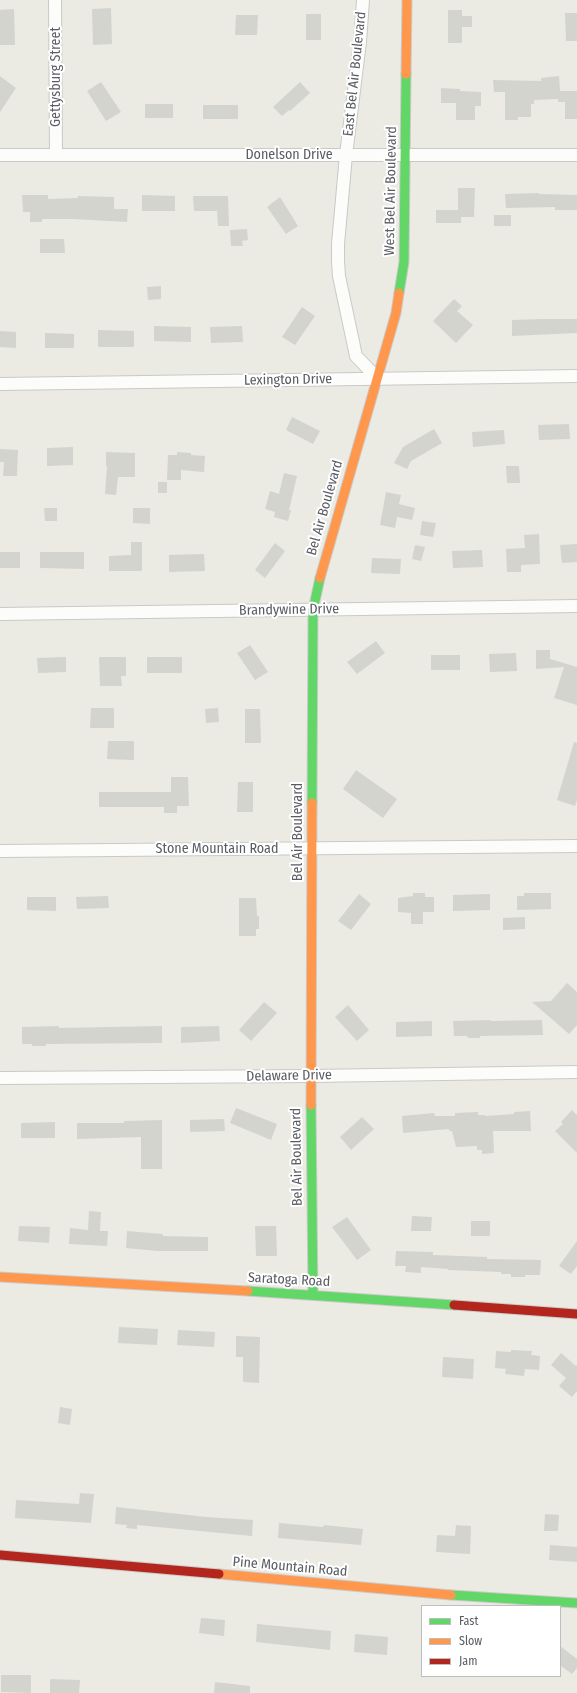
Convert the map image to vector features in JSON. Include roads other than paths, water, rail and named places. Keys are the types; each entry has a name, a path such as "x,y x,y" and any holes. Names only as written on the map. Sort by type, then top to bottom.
{"street":[{"name":"Gettysburg Street","path":"55,0 56,155"},
{"name":"East Bel Air Boulevard","path":"363,0 360,42 346,155 338,244 339,276 356,356 377,378"},
{"name":"West Bel Air Boulevard","path":"377,378 385,357 396,314 404,262 407,0"},
{"name":"Donelson Drive","path":"0,155 577,155"},
{"name":"Lexington Drive","path":"0,384 577,376"},
{"name":"Bel Air Boulevard","path":"313,1295 311,849 313,610 317,588 377,378"},
{"name":"Brandywine Drive","path":"0,614 577,606"},
{"name":"Stone Mountain Road","path":"0,851 577,846"},
{"name":"Delaware Drive","path":"0,1078 311,1076 577,1072"},
{"name":"Saratoga Road","path":"0,1277 313,1295 577,1314"},
{"name":"Pine Mountain Road","path":"0,1555 474,1597 577,1603"}]}
